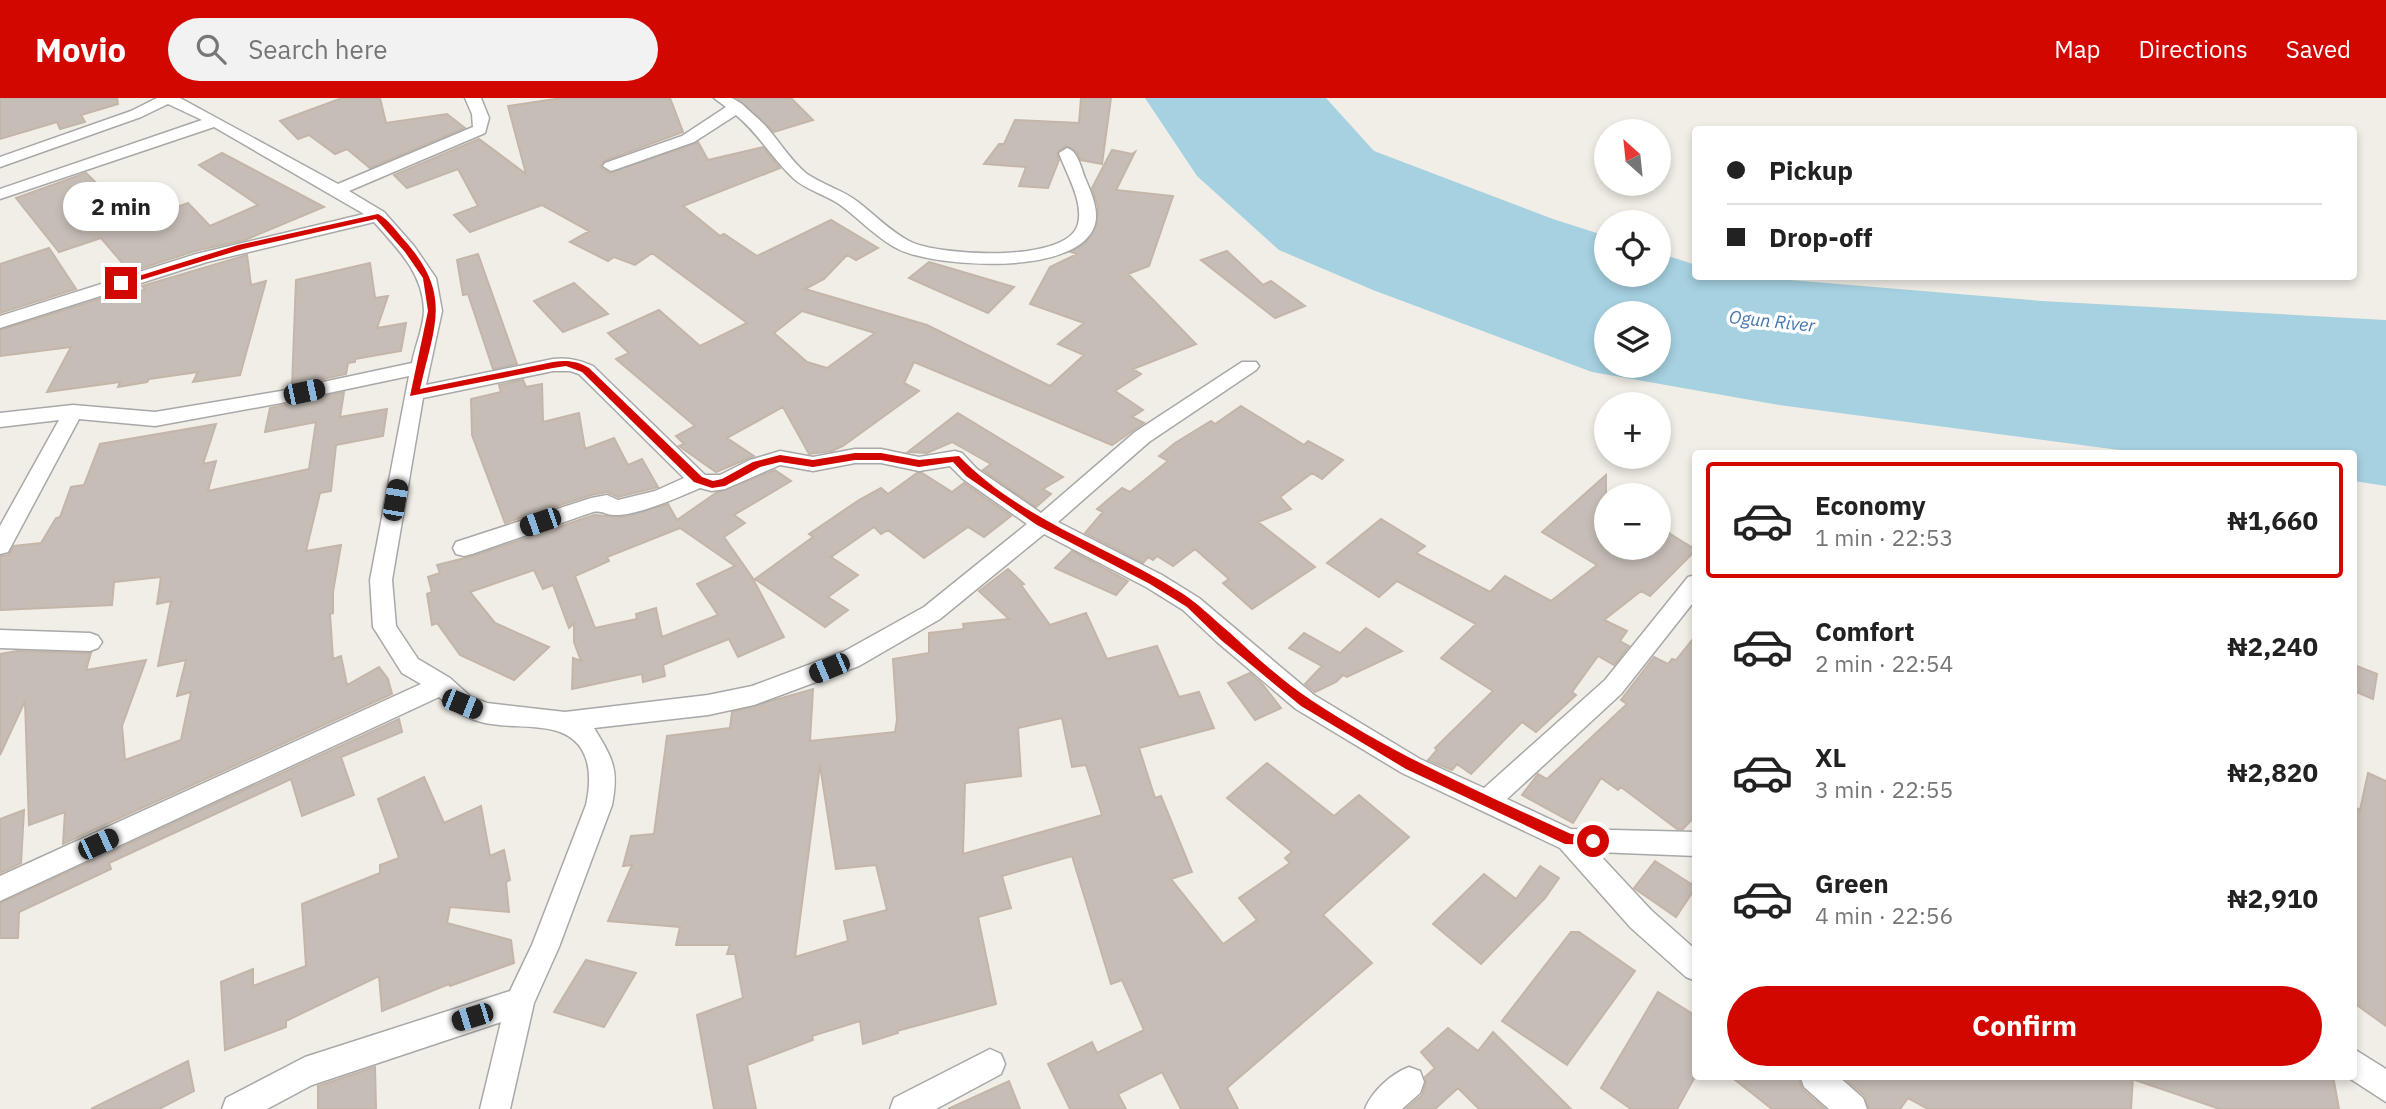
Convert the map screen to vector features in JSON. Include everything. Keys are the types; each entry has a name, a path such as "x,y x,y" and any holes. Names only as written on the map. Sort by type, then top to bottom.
{"street":[{"path":"0,162 136,114 168,98 215,121 337,190 378,216 408,250 427,278 433,311 414,394 381,580 385,627 410,666 442,685 462,704 485,713 565,722 708,705 754,695 829,668 932,613 1142,437 1249,366"},
{"path":"337,190 480,130 480,113 473,98"},
{"path":"611,166 688,139 729,102 774,143 798,174 841,198 905,246 938,254 1006,258 1034,257 1061,249 1078,238 1088,225 1090,214 1067,153"},
{"path":"107,158 136,114"},
{"path":"0,194 215,121"},
{"path":"0,322 215,254 378,216"},
{"path":"414,394 553,365 577,365 586,370 698,480 712,484 725,482 757,465 780,458 813,464 874,456 919,464 955,458 970,474 1041,523 1154,581 1191,604 1225,636 1305,702 1411,765 1569,840 1641,919 1692,964"},
{"path":"0,420 73,412 155,419 281,397 420,366"},
{"path":"0,546 73,412"},
{"path":"464,548 591,505 607,502 615,508 661,497 698,480"},
{"path":"1487,801 1613,687 1692,588"},
{"path":"0,639 90,642"},
{"path":"0,889 442,685"},
{"path":"495,1109 520,1002 555,921 599,805 604,781 602,763 594,748 585,735 565,722"},
{"path":"1569,840 1692,844"},
{"path":"237,1109 305,1072 520,1002"},
{"path":"905,1109 990,1064"},
{"path":"2357,1066 2386,1087"},
{"path":"1819,1080 1852,1109"},
{"path":"1380,1109 1409,1082"}],"water":[{"name":"Ogun River","path":"1145,98 1326,98 1374,151 1594,232 1594,287 1671,287 1671,257 1692,264 1692,280 1789,280 2042,301 2386,320 2386,486 2357,481 2357,450 2119,450 1779,405 1626,378 1671,378 1671,301 1594,301 1594,372 1373,290 1279,250 1197,176"}],"building":[{"path":"0,98 117,98 118,104 81,115 85,122 60,129 57,122 0,139"},
{"path":"342,98 380,98 386,123 447,114 465,128 370,168 347,149 335,154 309,135 298,139 280,121"},
{"path":"562,98 670,98 683,132 604,161 600,167 610,173 698,142 708,160 763,147 780,168 683,206 720,236 724,234 757,256 831,220 878,248 856,260 847,255 824,279 805,289 927,325 1050,386 1084,355 1058,344 1084,323 1030,304 1050,267 1077,254 1071,252 1086,242 1097,225 1098,207 1092,188 1112,150 1132,154 1135,152 1116,190 1173,196 1149,266 1128,274 1196,344 1133,369 1141,374 1115,391 1143,410 1132,417 1144,423 1112,445 914,362 904,383 919,391 843,446 832,451 809,454 783,407 727,438 754,456 716,472 679,446 684,444 676,436 695,426 616,359 629,353 608,333 659,310 700,346 747,323 652,253 635,265 614,257 608,261 570,242 589,231 542,205 470,232 454,215 478,206 458,169 407,188 394,175 479,139 526,174 508,106","holes":["802,311 875,333 827,368 807,362 774,333"]},
{"path":"737,98 791,98 813,120 774,132"},
{"path":"1081,98 1111,98 1102,164 1081,160 1076,151 1066,146 1057,152 1059,160 1048,188 1019,186 1026,167 984,164 999,144 1004,144 1015,120 1079,123"},
{"path":"222,153 324,207 245,240 195,251 130,272 101,238 59,252 16,198 86,173 136,222 188,203 210,226 258,205 199,165"},
{"path":"49,248 76,289 0,313 0,264"},
{"path":"1227,251 1263,285 1271,281 1305,306 1275,318 1201,260"},
{"path":"478,254 517,364 493,369 468,294 463,295 457,260"},
{"path":"247,255 251,285 266,281 240,375 193,382 198,372 149,379 147,382 118,387 120,382 47,392 71,347 0,356 0,330 112,295 145,290 142,286"},
{"path":"929,262 1014,287 988,313 909,278"},
{"path":"370,263 375,298 388,296 377,328 406,323 401,351 355,359 355,362 348,363 346,374 292,386 296,280"},
{"path":"574,283 608,314 563,332 534,301"},
{"path":"523,380 526,387 542,384 543,422 579,413 585,449 614,438 628,465 642,459 658,487 618,497 607,492 591,495 505,523 472,435 471,399 501,392 499,385"},
{"path":"344,392 340,417 387,409 383,436 336,445 331,491 320,493 306,551 341,545 333,592 333,613 330,614 333,659 341,656 347,685 379,667 388,679 392,694 63,844 65,812 29,825 25,701 0,755 0,654 17,651 91,653 86,670 146,660 122,726 125,760 181,740 191,692 177,696 186,660 158,666 171,601 157,604 161,577 114,582 112,605 0,610 0,556 9,555 14,546 41,543 56,518 60,517 71,487 84,485 100,444 216,424 203,464 216,461 208,491 309,469 316,422 265,432 270,408"},
{"path":"1241,406 1304,445 1308,441 1343,460 1322,479 1312,473 1280,497 1291,509 1258,522 1315,567 1252,609 1223,583 1229,579 1195,549 1173,566 1157,556 1153,560 1148,557 1143,563 1085,533 1103,512 1097,509 1122,488 1130,492 1168,461 1159,456 1211,421 1215,424"},
{"path":"958,413 1063,477 1043,489 1051,494 1036,507 983,470 991,464 952,442 927,453 908,452"},
{"path":"775,470 791,481 734,515 745,523 724,537 752,577 784,637 738,657 729,639 663,665 665,676 643,682 642,674 572,689 573,658 581,661 574,642 574,623 569,628 553,585 543,589 534,570 470,592 495,623 549,647 514,680 460,655 437,623 432,625 427,594 432,592 428,577 440,573 437,565 473,556 594,515 624,517 668,504 677,520 716,493","holes":["680,528 735,566 697,584 718,615 662,637 656,608 636,614 637,619 595,628 575,576 609,561 607,557"]},
{"path":"917,473 922,473 952,492 964,483 1011,516 984,537 968,527 924,558 888,530 881,534 874,527 831,557 858,575 828,597 848,610 825,627 755,579 813,537 809,534 859,500 881,488 888,494"},
{"path":"1606,475 1606,483 1597,483"},
{"path":"1594,486 1594,560 1671,560 1671,534 1692,548 1692,554 1650,596 1641,591 1604,620 1627,631 1620,641 1629,646 1614,665 1598,656 1572,692 1576,695 1536,732 1522,722 1471,774 1457,764 1452,770 1428,760 1437,750 1435,748 1493,691 1441,658 1476,624 1397,581 1379,597 1327,563 1381,519 1425,546 1416,553 1490,592 1505,576 1551,601 1597,565 1542,532"},
{"path":"1072,551 1128,581 1116,595 1055,568"},
{"path":"1008,569 1024,584 1021,585 1050,625 1086,613 1107,659 1157,646 1179,697 1199,692 1214,728 1139,748 1155,798 1161,796 1192,872 1171,879 1223,944 1257,920 1239,898 1290,863 1285,858 1292,852 1227,798 1267,763 1334,816 1359,795 1409,837 1323,915 1372,963 1227,1088 1238,1109 1181,1109 1162,1072 1118,1094 1126,1109 1070,1109 1048,1064 1092,1042 1097,1053 1144,1030 1122,980 1111,984 1072,856 1002,876 1011,908 978,917 996,1004 897,1031 898,1033 863,1044 860,1021 812,1036 813,1040 747,1065 756,1109 714,1109 697,1015 743,998 735,954 727,954 730,945 676,945 680,927 608,921 632,865 623,866 631,836 654,834 667,736 730,728 732,712 813,689 810,741 895,732 897,720 893,659 929,653 929,633 964,629 963,624 1009,619 979,591","holes":["1062,718 1072,767 1086,765 1102,815 963,854 965,783 1021,776 1018,728","820,765 836,869 876,865 887,910 844,921 848,941 795,957"]},
{"path":"1366,628 1402,651 1347,677 1343,675 1336,682 1315,692 1305,684 1322,666 1289,648 1304,633 1340,653"},
{"path":"1692,640 1692,819 1683,829 1677,829 1621,787 1618,790 1601,778 1573,823 1522,795 1538,774 1547,779 1627,704 1621,700 1654,657 1668,664 1672,659 1676,660"},
{"path":"2357,666 2377,674 2373,699 2357,692"},
{"path":"1250,673 1281,708 1255,720 1228,683"},
{"path":"399,719 402,732 341,757 354,795 302,816 291,779 109,863 111,869 19,912 18,938 0,938 0,903"},
{"path":"2368,773 2386,781 2386,1026 2357,1005 2357,808 2360,810"},
{"path":"424,777 444,823 481,806 490,856 504,850 510,880 506,882 509,912 450,907 447,923 511,940 514,963 450,986 449,984 382,1011 379,976 286,1021 286,1027 225,1050 221,982 253,969 253,986 306,966 302,904 380,873 380,865 399,858 378,799"},
{"path":"24,810 21,863 0,873 0,819"},
{"path":"1655,861 1692,884 1692,893 1676,917 1634,888"},
{"path":"1540,866 1559,878 1545,898 1481,964 1433,924 1484,874 1516,899"},
{"path":"1571,932 1579,932 1635,971 1567,1065 1502,1021"},
{"path":"586,960 636,973 604,1027 554,1012"},
{"path":"1658,992 1692,1013 1693,1080 1677,1109 1631,1109 1601,1088"},
{"path":"1448,1028 1478,1051 1493,1032 1571,1109 1479,1109 1458,1088 1435,1109 1406,1109 1422,1095 1425,1077 1435,1068 1421,1052"},
{"path":"188,1061 194,1091 159,1109 91,1109"},
{"path":"375,1067 376,1109 318,1109 318,1086"},
{"path":"1735,1080 1799,1080 1802,1089 1825,1109 1772,1109"},
{"path":"1847,1080 2133,1080 2131,1109 1928,1109 1908,1098 1900,1109 1869,1109 1865,1096"},
{"path":"2135,1080 2334,1080 2339,1109 2220,1109"},
{"path":"1009,1081 1020,1109 948,1109"}],"route":[{"path":"121,283 241,247 378,216 408,250 427,278 433,311 414,394 553,365 577,365 586,370 698,480 712,484 725,482 766,461 780,458 813,464 855,456 881,456 919,464 955,458 970,474 1041,523 1154,581 1191,604 1225,636 1305,702 1348,728 1411,765 1569,840 1593,841"}]}
